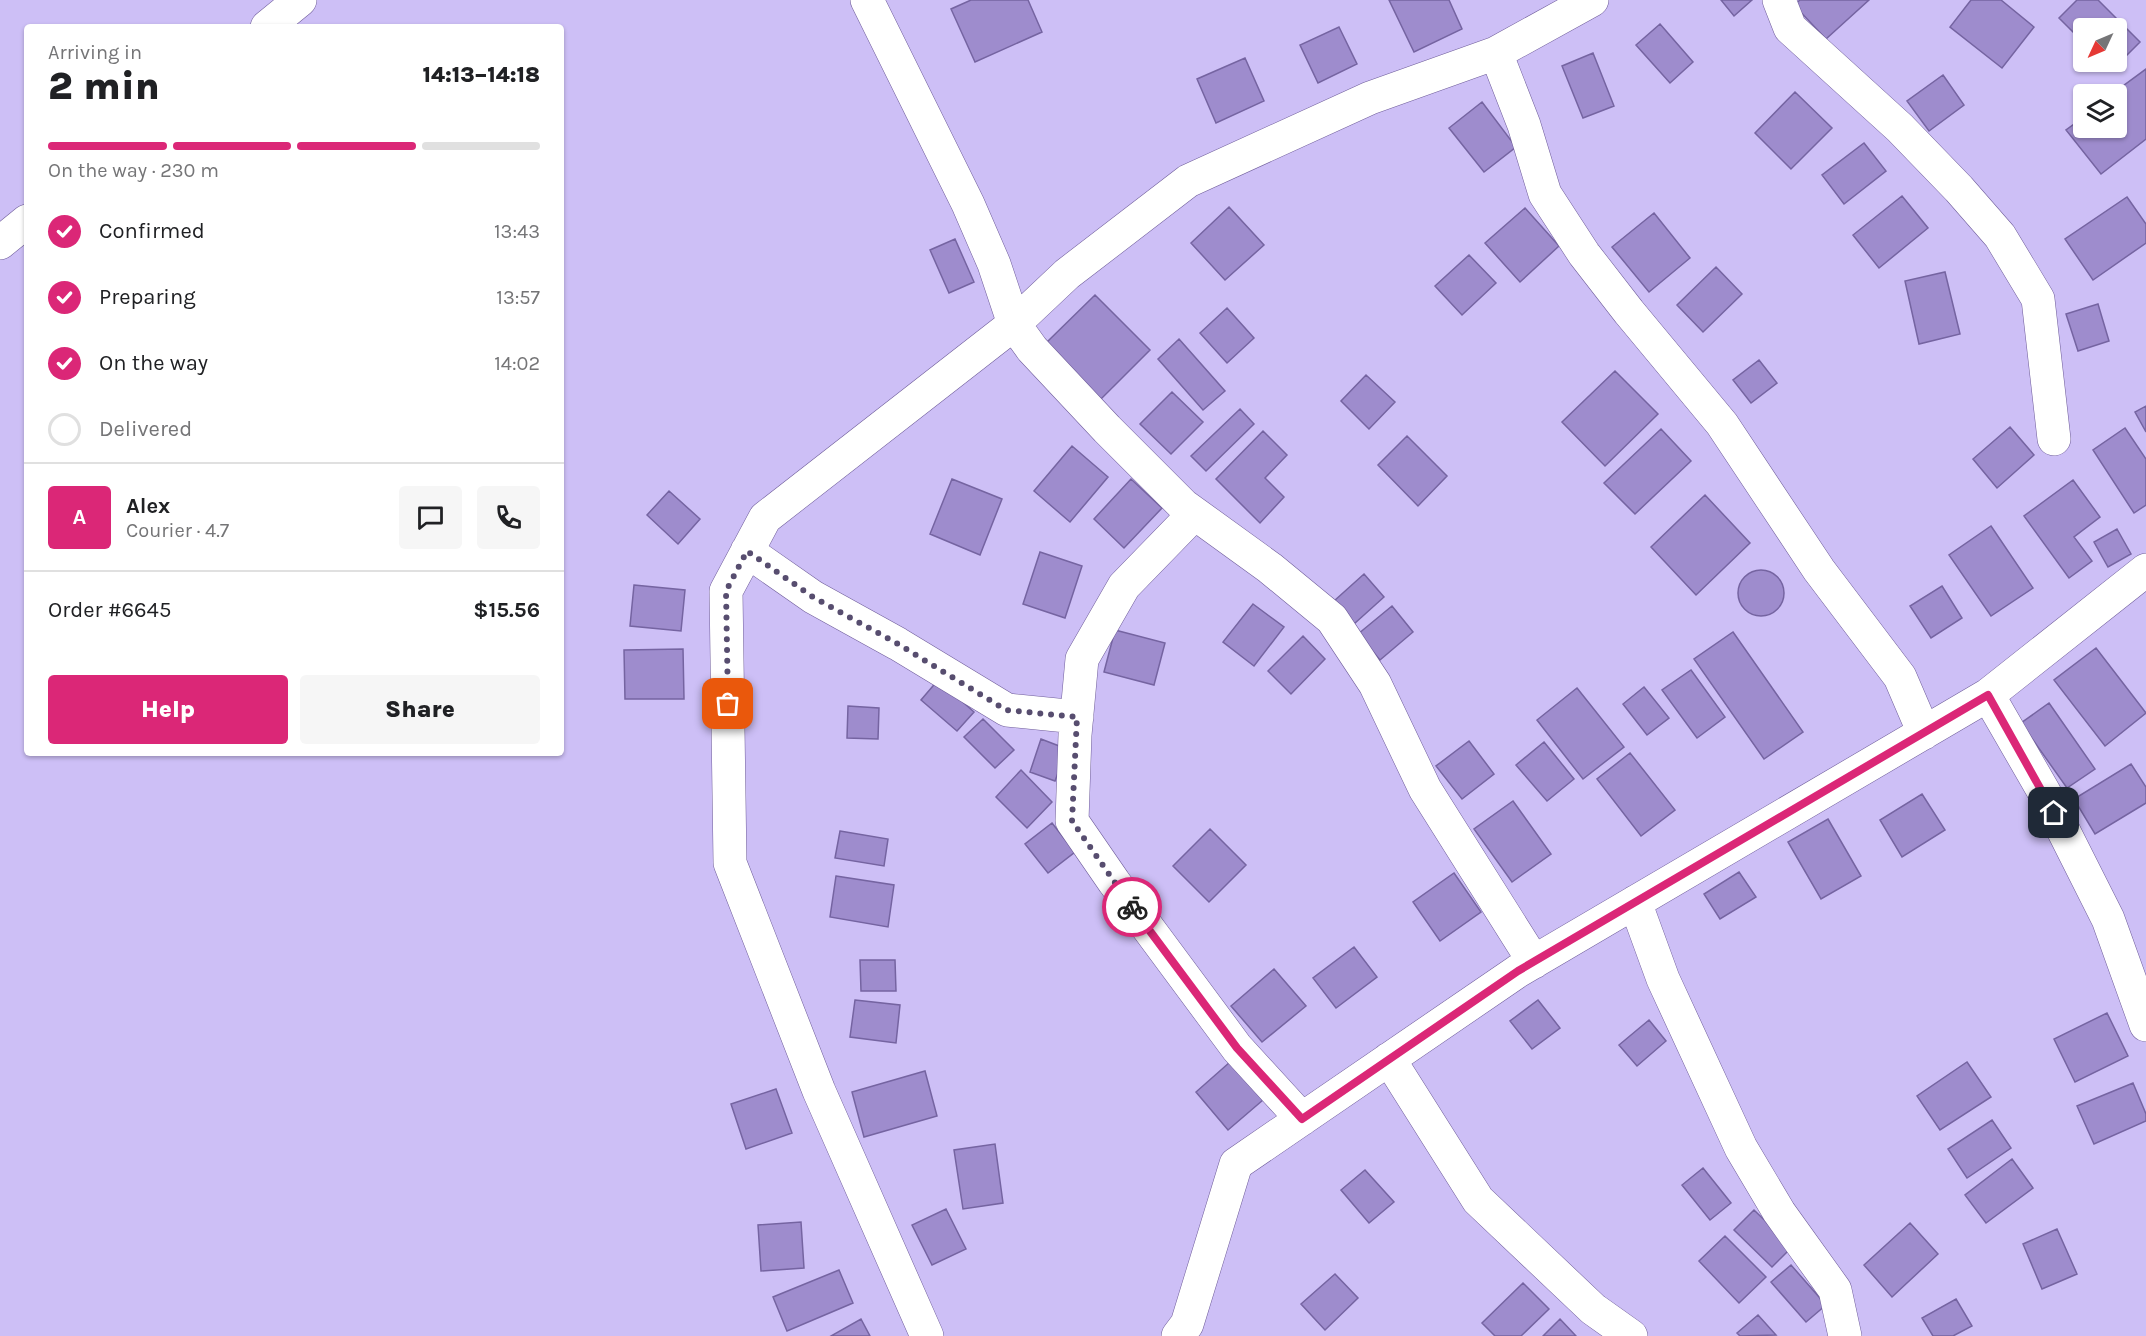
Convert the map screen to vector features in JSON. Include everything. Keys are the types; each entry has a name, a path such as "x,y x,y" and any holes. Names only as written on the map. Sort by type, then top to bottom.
{"street":[{"path":"867,0 968,204 994,264 1014,324 1032,349 1183,505 1270,568 1332,619 1375,684 1425,789 1534,962"},
{"path":"927,1336 819,1091 730,863 726,591 765,518 1014,324 1067,274 1188,181 1370,99 1496,53 1592,0"},
{"path":"1779,0 1790,28 1900,128 1959,189 2000,236 2038,299 2054,439"},
{"path":"270,24 293,2"},
{"path":"1496,53 1524,125 1545,194 1591,263 1722,424 1819,570 1900,677 1924,733"},
{"path":"0,243 24,223"},
{"path":"1194,514 1124,586 1082,659 1072,821 1114,882 1237,1048 1302,1119"},
{"path":"747,551 813,597 898,644 1006,710 1077,717"},
{"path":"1178,1336 1188,1324 1236,1164 1534,962 1988,695 2146,570"},
{"path":"1988,695 2044,792 2108,919 2146,1025"},
{"path":"1635,902 1663,979 1741,1148 1779,1212 1835,1290 1845,1336"},
{"path":"1389,1059 1478,1200 1593,1309 1630,1336"}],"building":[{"path":"971,0 1028,0 1042,32 975,62 951,9"},
{"path":"1389,0 1449,0 1462,29 1414,52"},
{"path":"1721,0 1752,0 1734,16"},
{"path":"1800,0 1869,0 1826,39 1794,5"},
{"path":"1971,0 2001,0 2034,27 2002,68 1950,27"},
{"path":"2077,0 2098,0 2116,18 2073,18 2073,32 2059,18"},
{"path":"1660,24 1693,62 1670,83 1636,45"},
{"path":"1339,27 1357,64 1318,83 1300,45"},
{"path":"2127,29 2140,42 2127,55"},
{"path":"1593,53 1614,106 1583,118 1562,66"},
{"path":"1245,58 1264,101 1216,123 1197,79"},
{"path":"2146,69 2146,139 2101,174 2066,130 2073,125 2073,138 2127,138 2126,84"},
{"path":"1943,75 1964,105 1929,131 1907,101"},
{"path":"1795,92 1832,128 1791,169 1755,133"},
{"path":"1482,102 1516,147 1484,172 1449,128"},
{"path":"1864,143 1886,171 1844,204 1822,175"},
{"path":"1902,196 1928,228 1879,268 1853,235"},
{"path":"2127,197 2146,224 2146,243 2093,280 2065,239"},
{"path":"1229,207 1264,245 1225,280 1191,243"},
{"path":"1525,208 1559,246 1520,282 1485,243"},
{"path":"1654,213 1690,258 1649,292 1612,247"},
{"path":"955,239 974,282 949,293 930,250"},
{"path":"1469,255 1496,283 1462,315 1435,286"},
{"path":"1716,267 1742,294 1703,332 1677,305"},
{"path":"1945,272 1960,334 1919,344 1905,281"},
{"path":"1095,295 1150,350 1101,399 1046,343"},
{"path":"2098,304 2109,341 2078,351 2066,314"},
{"path":"1227,308 1254,338 1227,363 1200,333"},
{"path":"1179,339 1225,391 1203,410 1158,359"},
{"path":"1759,360 1777,383 1751,403 1733,380"},
{"path":"1615,371 1658,414 1605,466 1562,422"},
{"path":"1366,375 1395,402 1369,429 1341,401"},
{"path":"1172,392 1203,422 1171,454 1140,424"},
{"path":"2146,406 2146,432 2135,412"},
{"path":"1240,409 1254,424 1206,471 1191,456"},
{"path":"2010,427 2034,455 1997,488 1973,459"},
{"path":"2125,428 2146,459 2146,505 2134,513 2093,450"},
{"path":"1661,429 1691,461 1635,514 1604,483"},
{"path":"1263,431 1287,455 1265,478 1284,497 1260,523 1216,479"},
{"path":"1407,436 1447,476 1418,506 1378,465"},
{"path":"1072,446 1108,477 1070,522 1034,491"},
{"path":"952,479 1002,499 980,555 930,534"},
{"path":"1131,479 1162,508 1124,548 1094,519"},
{"path":"2073,480 2100,517 2074,537 2092,561 2069,578 2024,516"},
{"path":"669,491 700,519 678,544 647,515"},
{"path":"1705,495 1750,543 1696,595 1651,547"},
{"path":"1991,526 2033,588 1991,616 1949,555"},
{"path":"2117,529 2131,554 2108,567 2094,542"},
{"path":"1040,552 1082,566 1065,618 1023,604"},
{"path":"1761,570 1770,571 1778,576 1783,584 1783,602 1778,610 1770,615 1761,616 1752,615 1744,610 1739,602 1738,593 1739,584 1744,576 1752,571"},
{"path":"1364,574 1384,597 1354,624 1334,601"},
{"path":"634,585 685,590 681,631 630,626"},
{"path":"1942,586 1962,618 1931,638 1910,606"},
{"path":"1253,604 1284,627 1254,666 1223,642"},
{"path":"1392,606 1413,632 1380,660 1358,634"},
{"path":"1115,630 1165,643 1154,685 1104,672"},
{"path":"1733,632 1803,732 1764,759 1694,659"},
{"path":"1303,636 1325,659 1291,694 1268,671"},
{"path":"2096,648 2146,713 2105,746 2054,680"},
{"path":"683,649 684,699 625,699 624,650"},
{"path":"1691,670 1725,717 1697,738 1662,690"},
{"path":"938,680 974,712 957,731 921,700"},
{"path":"1644,687 1669,718 1647,735 1623,704"},
{"path":"1577,688 1624,747 1583,779 1537,720"},
{"path":"2049,703 2095,769 2067,788 2021,723"},
{"path":"848,706 879,708 878,739 847,738"},
{"path":"983,719 1014,750 995,768 964,737"},
{"path":"1041,739 1067,749 1055,781 1030,772"},
{"path":"1469,741 1494,774 1462,799 1436,766"},
{"path":"1544,742 1574,779 1547,801 1516,765"},
{"path":"1630,753 1675,810 1641,836 1597,779"},
{"path":"2131,764 2146,787 2146,803 2095,834 2074,799"},
{"path":"1021,770 1052,802 1027,828 996,797"},
{"path":"1922,794 1945,830 1902,857 1880,820"},
{"path":"1513,801 1551,854 1512,882 1474,829"},
{"path":"1828,819 1861,876 1821,899 1788,842"},
{"path":"1052,823 1075,852 1048,873 1025,844"},
{"path":"1210,829 1246,865 1209,902 1173,866"},
{"path":"840,831 888,839 884,866 835,858"},
{"path":"1739,872 1756,897 1720,919 1704,894"},
{"path":"1454,873 1481,912 1440,941 1413,902"},
{"path":"836,876 894,885 888,927 830,917"},
{"path":"1354,947 1377,977 1336,1008 1313,978"},
{"path":"860,960 895,960 896,991 861,991"},
{"path":"1274,969 1306,1006 1262,1042 1231,1006"},
{"path":"855,1000 900,1005 896,1043 850,1037"},
{"path":"1538,1000 1560,1028 1532,1049 1510,1021"},
{"path":"2107,1013 2128,1056 2075,1082 2054,1039"},
{"path":"1649,1020 1666,1041 1637,1066 1619,1045"},
{"path":"1230,1062 1263,1100 1228,1130 1196,1092"},
{"path":"1967,1062 1991,1097 1940,1130 1917,1096"},
{"path":"925,1071 937,1116 864,1137 852,1092"},
{"path":"2133,1083 2146,1114 2146,1121 2094,1144 2077,1106"},
{"path":"776,1089 792,1133 746,1149 731,1104"},
{"path":"1992,1120 2011,1148 1967,1178 1948,1149"},
{"path":"995,1144 1003,1203 963,1209 954,1150"},
{"path":"2012,1159 2033,1188 1986,1223 1965,1195"},
{"path":"1703,1168 1731,1203 1710,1220 1682,1185"},
{"path":"1365,1170 1394,1202 1369,1223 1341,1190"},
{"path":"946,1209 966,1249 932,1265 912,1225"},
{"path":"1754,1210 1792,1247 1772,1267 1734,1230"},
{"path":"801,1222 804,1268 761,1271 758,1225"},
{"path":"1910,1223 1938,1254 1892,1297 1864,1265"},
{"path":"2057,1229 2077,1274 2042,1289 2023,1244"},
{"path":"1725,1236 1766,1277 1739,1303 1699,1261"},
{"path":"1791,1265 1826,1305 1806,1322 1771,1282"},
{"path":"839,1270 853,1303 787,1331 773,1297"},
{"path":"1335,1274 1358,1298 1325,1330 1301,1304"},
{"path":"1523,1283 1549,1309 1521,1336 1495,1336 1482,1323"},
{"path":"1956,1299 1972,1326 1953,1336 1933,1336 1922,1318"},
{"path":"1758,1315 1776,1335 1740,1336 1737,1333"},
{"path":"861,1319 870,1336 831,1336"},
{"path":"1560,1319 1576,1336 1543,1336"}],"way so far":[{"path":"728,704 726,591 747,551 813,597 898,644 1006,710 1077,717 1072,821 1132,907"}],"route":[{"path":"1132,907 1237,1048 1302,1119 1518,971 1988,695 2054,813"}]}
